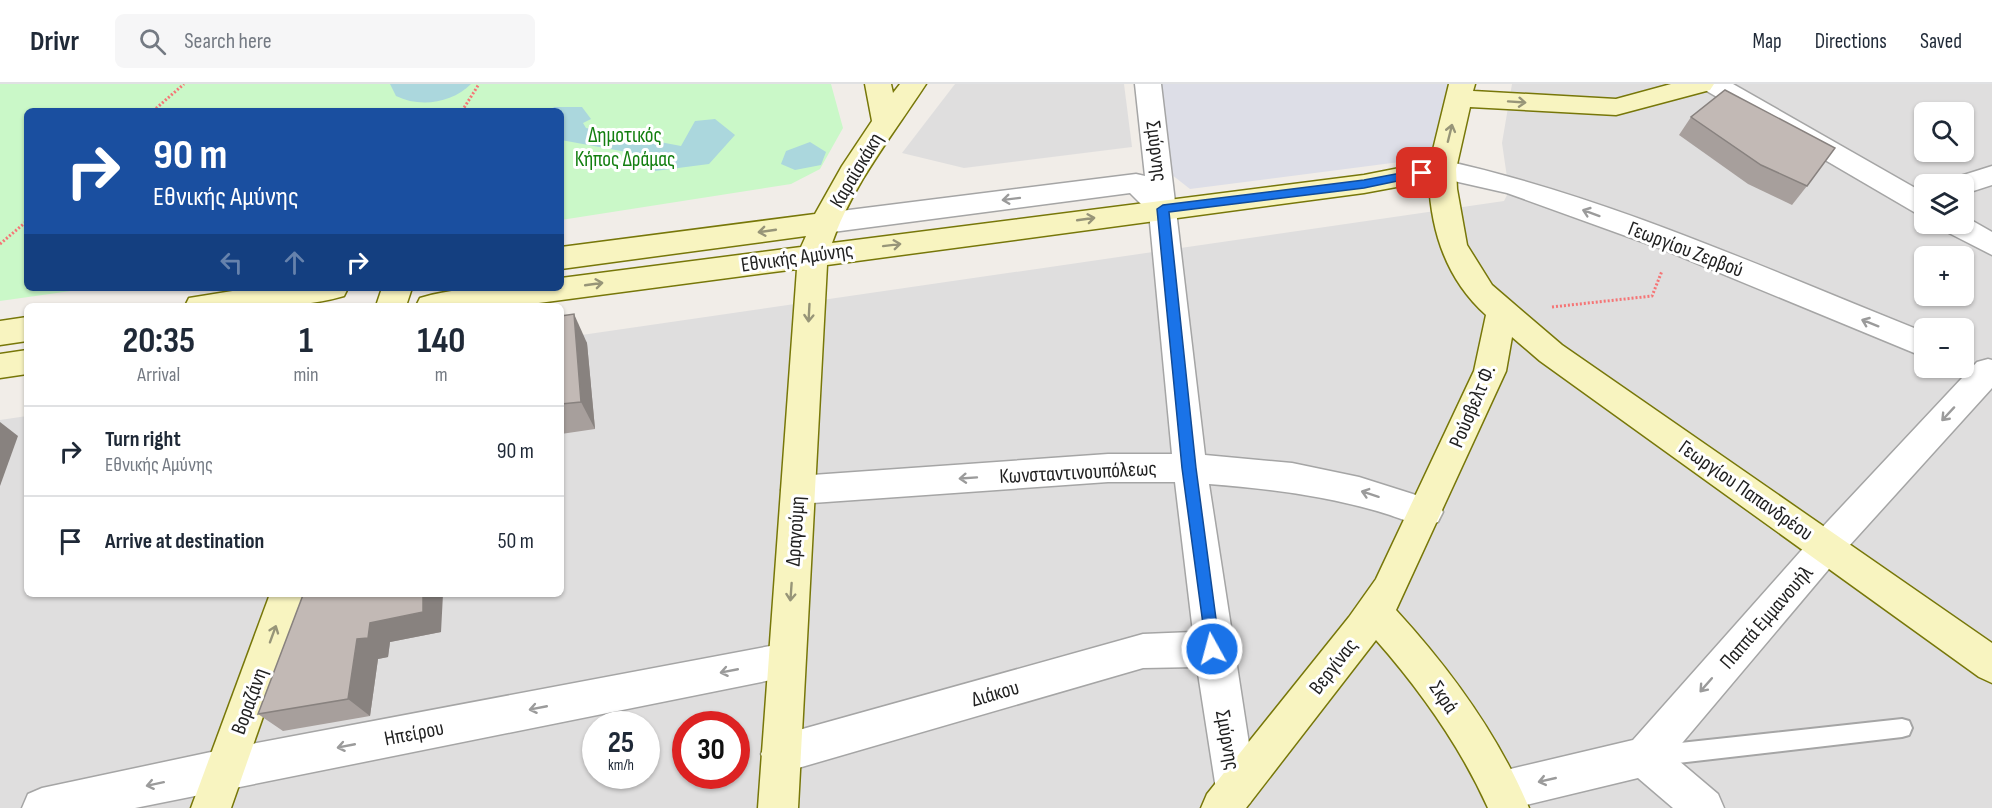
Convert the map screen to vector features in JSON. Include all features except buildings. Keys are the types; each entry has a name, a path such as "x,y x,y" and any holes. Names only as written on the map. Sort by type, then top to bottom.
{"main road":[{"name":"Καραϊσκάκη","path":"813,255 825,223 885,121 878,84"},
{"path":"885,121 913,84"},
{"path":"1502,313 1481,293 1464,268 1453,245 1447,223 1442,169 1460,91 1616,106 1701,84"},
{"name":"Εθνικής Αμύνης","path":"564,288 1364,184 1442,169"},
{"name":"Εθνικής Αμύνης","path":"564,258 825,223"},
{"name":"Δραγούμη","path":"778,808 813,255"},
{"path":"222,303 311,291"},
{"name":"Εθνικής Αμύνης","path":"453,303 543,291"},
{"name":"Ρούσβελτ Φ.","path":"1426,512 1490,371 1502,313"},
{"name":"Γεωργίου Παπανδρέου","path":"1502,313 1551,353 1827,546 1992,665"},
{"path":"0,333 24,329"},
{"path":"0,366 24,362"},
{"name":"Βεργίνας","path":"1228,799 1375,612 1389,590 1426,512"},
{"name":"Βοραζάνη","path":"211,808 287,597"},
{"name":"Σκρά","path":"1375,612 1407,647 1445,697 1505,799"}],"street":[{"name":"Σμύρνης","path":"1148,84 1189,468 1228,799"},
{"path":"1714,84 1914,197"},
{"name":"Γεωργίου Ζερβού","path":"1442,169 1513,184 1671,242 1914,341"},
{"path":"1974,181 1992,175"},
{"name":"Εθνικής Αμύνης","path":"825,223 1136,183 1163,209"},
{"path":"1973,234 1992,245"},
{"name":"Παππά Εμμανουήλ","path":"1644,757 1981,368"},
{"name":"Κωνσταντινουπόλεως","path":"798,490 1108,468 1189,468 1292,477 1359,491 1426,512"},
{"name":"Διάκου","path":"781,754 1143,651 1212,649"},
{"name":"Ηπείρου","path":"42,808 786,660"},
{"path":"1505,799 1644,757 1704,808"}],"lane":[{"path":"1644,757 1902,728"}],"path":[{"path":"156,108 184,84"},
{"path":"464,108 479,84"},
{"path":"0,244 24,224"},
{"path":"1502,313 1652,296 1671,242"}],"shaded area":[{"path":"955,84 1124,84 1132,147 964,168 902,153"},
{"path":"1153,84 1456,84 1454,155 1190,189 1167,171"},
{"path":"1512,84 1992,84 1992,808 0,808 0,420 24,416 24,597 564,597 564,338 1504,201 1509,191 1502,143"}],"green space":[{"name":"Δημοτικός Κήπος Δράμας","path":"0,84 831,84 843,128 820,169 791,184 564,220 564,108 24,108 24,291 71,291 0,301"}],"water":[{"path":"390,84 471,84 455,96 435,102 415,102 396,96"},
{"name":"Δημοτικός Κήπος Δράμας","path":"582,107 591,119 583,123 586,128 681,146 695,121 715,119 735,135 709,164 655,171 632,153 564,141 564,108 553,108"},
{"path":"810,142 826,152 821,165 795,170 781,164 786,151"}],"route":[{"path":"1212,649 1189,468 1163,209 1364,184 1422,173"}]}
